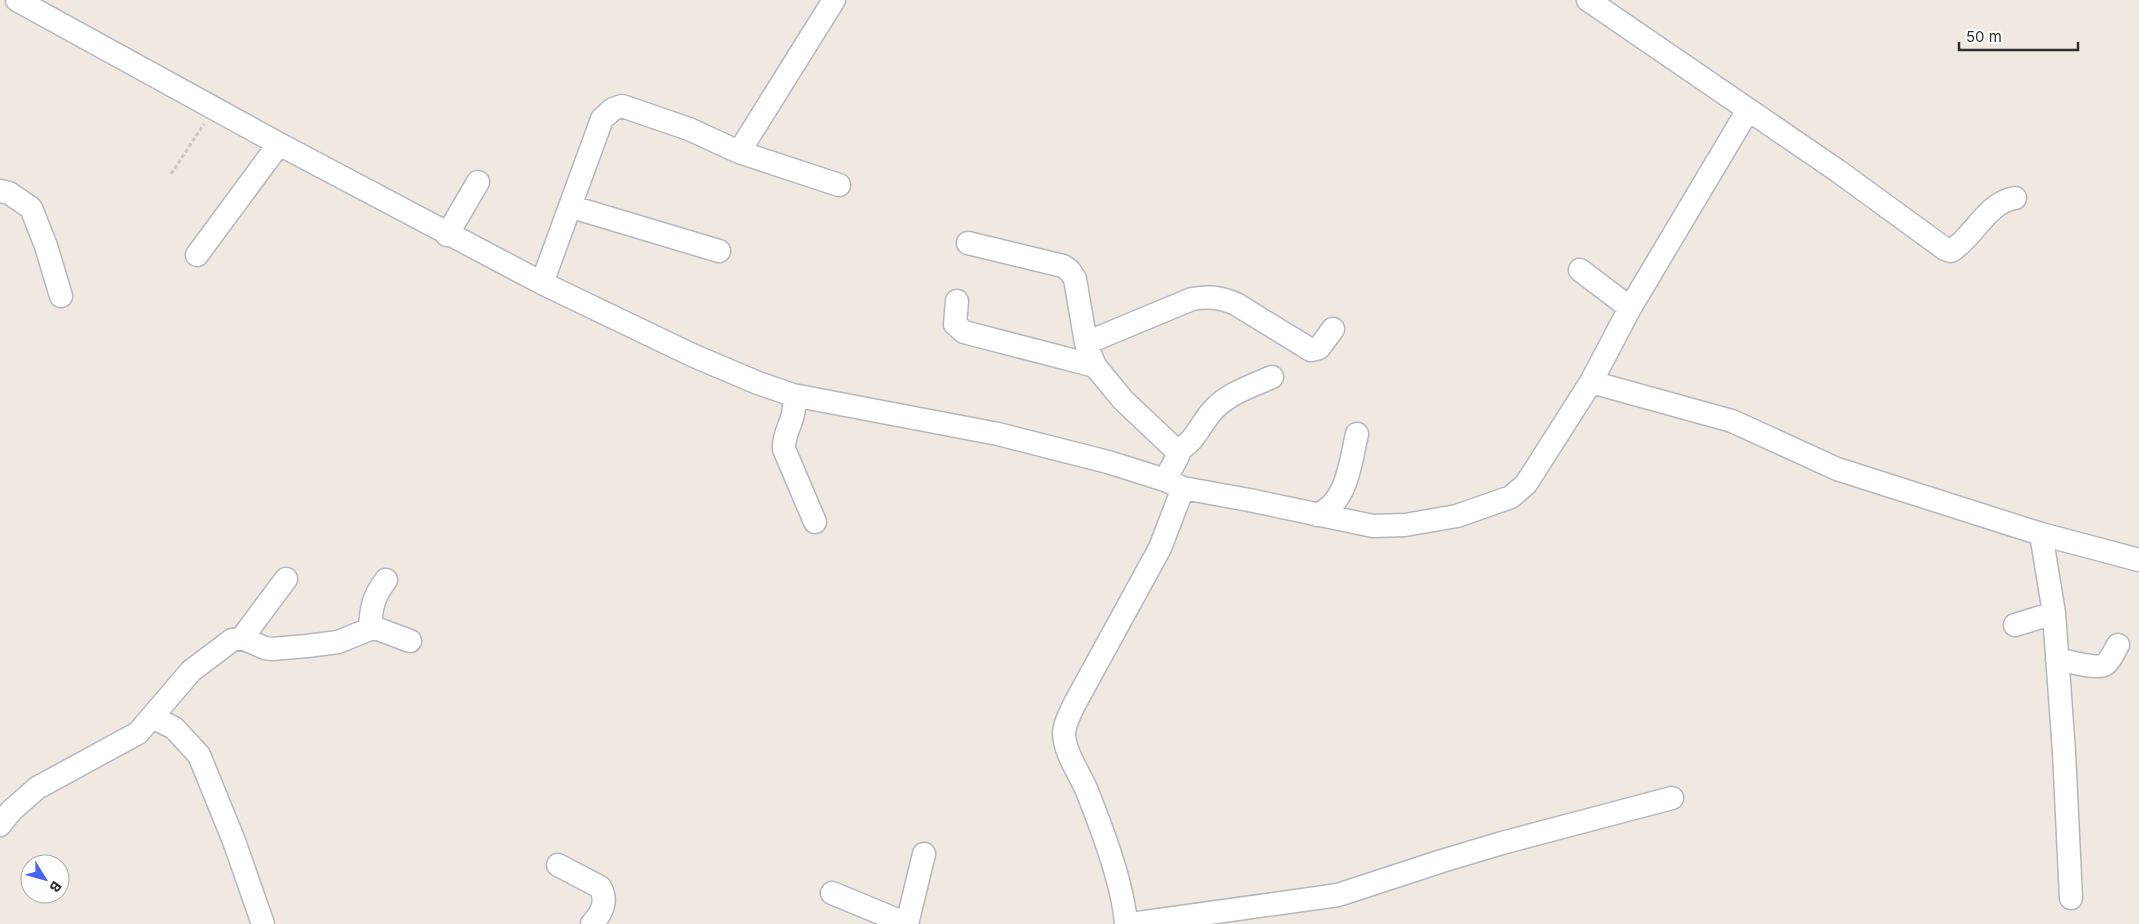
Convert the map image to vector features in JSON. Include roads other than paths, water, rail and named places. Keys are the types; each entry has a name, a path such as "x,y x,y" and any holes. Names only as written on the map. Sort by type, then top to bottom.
{"street":[{"path":"17,0 447,235 542,284 692,355 758,383 793,395 998,434 1108,462 1174,484 1373,526 1405,525 1457,516 1511,497 1526,484 1591,382 1630,308 1748,110"},
{"path":"739,152 834,0"},
{"path":"1588,0 1838,170 1944,249 1951,251 1962,244 1998,203 2015,198"},
{"path":"542,284 572,207 602,119 613,109 622,106 689,129 739,152 840,185"},
{"path":"197,255 279,144"},
{"path":"447,235 478,182"},
{"path":"0,191 9,193 31,208 46,246 61,296"},
{"path":"572,207 718,251"},
{"path":"968,243 1063,266 1070,271 1075,280 1086,343 1095,366 1123,400 1177,451 1174,484 1160,548 1074,705 1066,723 1064,734 1066,745 1087,792 1117,880 1125,906 1126,924"},
{"path":"1580,270 1630,308"},
{"path":"1086,343 1192,299 1206,297 1225,299 1236,304 1311,350 1321,346 1333,329"},
{"path":"956,301 955,324 964,332 1095,366"},
{"path":"1177,451 1192,441 1206,417 1224,400 1235,393 1272,377"},
{"path":"1591,382 1732,421 1837,469 2041,534 2139,560"},
{"path":"793,395 794,412 784,440 784,449 815,522"},
{"path":"1317,515 1327,511 1335,504 1343,489 1357,434"},
{"path":"2041,534 2054,613 2064,752 2071,898"},
{"path":"242,638 286,579"},
{"path":"370,629 375,595 386,580"},
{"path":"2015,625 2054,613"},
{"path":"0,825 11,811 37,788 138,733 191,671 232,640 242,638 272,649 338,642 370,629 378,629 410,641"},
{"path":"2057,659 2096,666 2104,665 2111,658 2118,645"},
{"path":"152,717 174,728 199,755 263,924"},
{"path":"1131,924 1338,895 1485,848 1672,798"},
{"path":"832,893 907,924 924,854"},
{"path":"558,865 600,887 604,905 592,924"}]}
